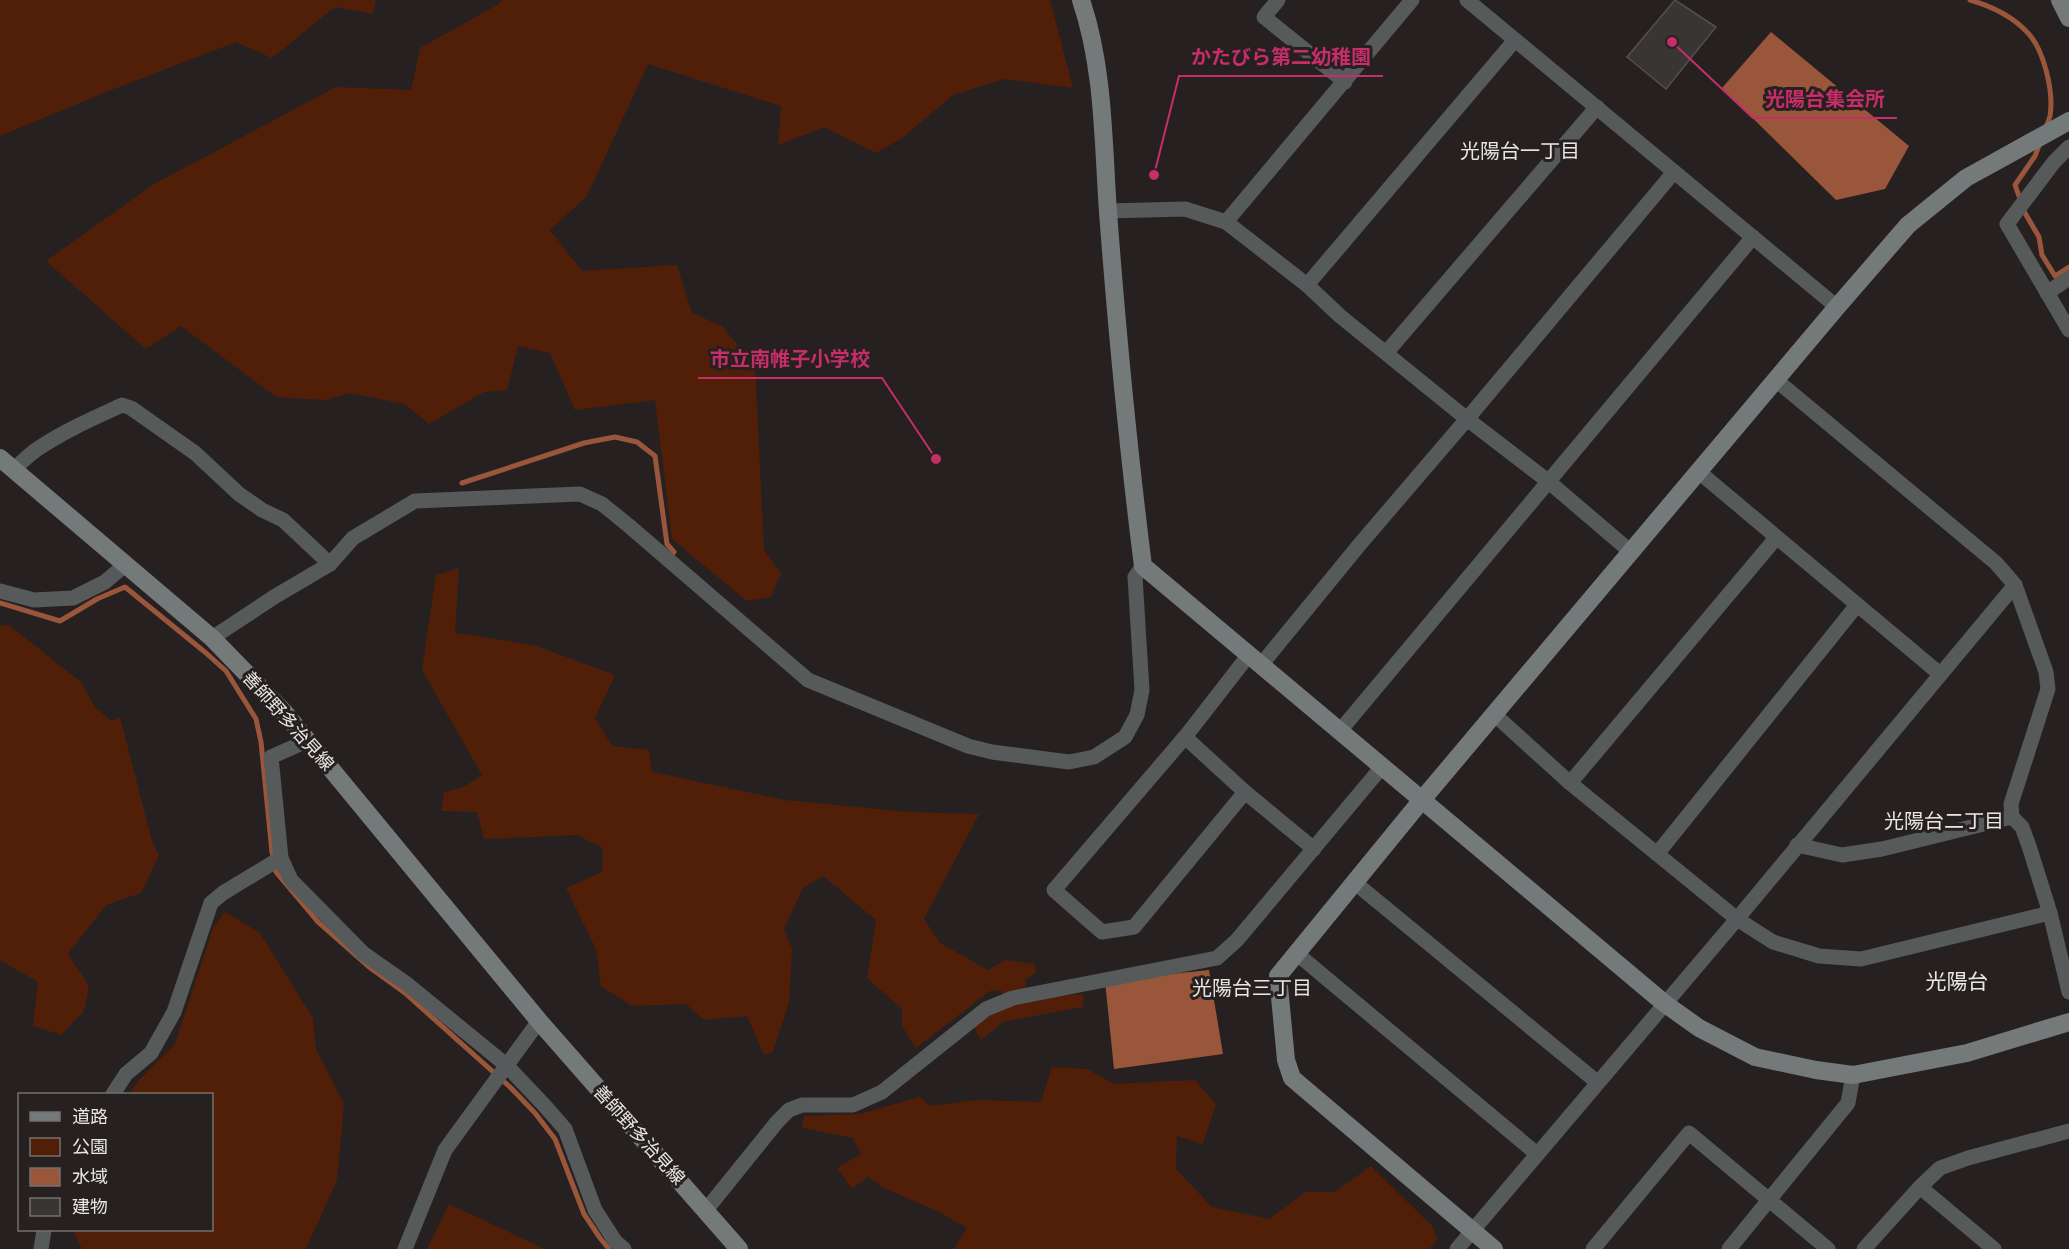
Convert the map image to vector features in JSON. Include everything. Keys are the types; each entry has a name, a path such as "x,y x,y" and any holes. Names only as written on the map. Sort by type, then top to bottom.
{"street":[{"path":"1081,0 1087,17 1100,86 1126,436 1143,566 1381,768 1664,1003 1699,1029 1755,1057 1853,1075 1967,1053 2069,1022"},
{"path":"1278,0 1264,17 1345,82"},
{"path":"1226,222 1413,0"},
{"path":"1467,0 1837,307"},
{"path":"2060,0 2069,18"},
{"path":"1307,285 1515,40"},
{"path":"1386,353 1597,107"},
{"path":"1494,1249 1292,1078 1286,1060 1278,976 1421,801 1908,225 1966,178 2065,123"},
{"path":"2069,147 2054,162 2007,224 2069,330"},
{"path":"1245,792 1134,927 1102,932 1054,890 1185,737 1360,543 1674,172"},
{"path":"1108,211 1185,209 1226,222 1307,285 1467,419 1549,482 1631,552"},
{"path":"1339,732 1753,237"},
{"path":"2047,292 2069,278"},
{"path":"1776,380 1996,563 2015,585 2046,672 2048,689 2011,804 2012,818 2022,827 2030,846 2050,913 2069,992"},
{"path":"6,463 24,461 37,449 122,405 131,408 186,446 238,494 262,510 283,520 330,564"},
{"name":"善師野多治見線","path":"6,463 212,638 284,712 538,1021 739,1249"},
{"path":"1699,472 1940,674"},
{"path":"212,638 330,564 353,538 416,501 580,494 602,504 660,551 808,680 968,746 993,752 1069,762 1094,757 1125,737 1137,715 1142,690 1135,577 1143,566"},
{"path":"1570,783 1776,538"},
{"path":"0,591 34,600 73,598 105,582 126,564"},
{"path":"1457,1249 1737,919 2015,585"},
{"path":"1658,854 1857,605"},
{"path":"1495,715 1570,783 1737,919 1773,942 1819,956 1861,959 2050,913"},
{"path":"1185,737 1245,792 1314,849"},
{"path":"309,740 271,757 281,858 291,880 353,944 381,968 407,984 506,1065 565,1129 595,1210 615,1241 624,1249"},
{"path":"706,1209 789,1110 808,1105 853,1105 882,1092 986,1009 1013,998 1216,958 1237,940 1381,768"},
{"path":"1797,845 1842,855 1882,849 2012,818"},
{"path":"114,1093 126,1074 152,1053 174,1012 211,903 223,893 281,858"},
{"path":"1354,882 1597,1082"},
{"path":"1296,952 1537,1154"},
{"path":"405,1249 445,1150 538,1021"},
{"path":"1729,1249 1848,1103 1853,1075"},
{"path":"1864,1249 1920,1186 1940,1168 2069,1131"},
{"path":"1593,1249 1689,1133 1828,1249"},
{"path":"1920,1186 1994,1249"},
{"path":"41,1249 44,1231"}],"green space":[{"path":"0,0 376,0 373,14 335,7 272,58 236,42 0,136"},
{"path":"502,0 1050,0 1073,88 1004,79 953,95 902,138 876,153 824,127 778,145 781,106 648,64 587,196 550,230 582,271 677,265 692,313 722,326 755,366 764,550 781,573 771,597 747,601 672,539 655,400 575,410 550,353 518,346 507,390 484,392 429,424 405,404 350,393 325,400 276,397 181,326 146,349 46,261 154,184 336,87 411,90 420,48 499,4"},
{"path":"459,568 455,633 534,645 615,675 595,718 612,746 649,750 652,772 785,800 907,812 979,814 924,919 940,943 988,970 1005,960 1035,964 1036,973 1025,980 1028,998 1084,994 1083,1007 1003,1022 981,1040 973,1026 1006,1005 1001,990 990,991 916,1048 902,1026 902,1009 867,978 876,920 823,876 803,888 784,929 792,949 789,1002 773,1052 764,1055 747,1016 704,1020 686,1004 632,1006 601,986 596,949 566,888 602,872 603,848 577,835 484,839 477,812 441,811 444,792 464,787 482,775 422,670 436,575"},
{"path":"9,625 82,683 94,706 111,721 120,717 152,841 159,855 141,893 106,905 68,954 89,986 84,1011 61,1035 33,1026 38,982 0,960 0,626"},
{"path":"225,912 260,933 313,1018 316,1049 344,1104 337,1180 306,1249 82,1249 73,1231 213,1231 213,1093 130,1093 139,1080 175,1044 213,928"},
{"path":"1052,1067 1087,1069 1114,1084 1195,1080 1216,1104 1203,1144 1177,1136 1176,1169 1212,1207 1269,1219 1306,1192 1335,1192 1371,1166 1433,1227 1437,1240 1429,1249 954,1249 967,1228 937,1211 884,1188 868,1177 852,1189 837,1168 861,1154 853,1138 802,1128 804,1116 860,1114 920,1097 930,1106 977,1100 1041,1102"},
{"path":"449,1204 545,1249 427,1249"}],"water":[{"path":"1771,32 1909,146 1885,189 1836,200 1722,88"},
{"path":"1209,970 1223,1054 1114,1069 1105,981"}],"building":[{"path":"1675,0 1716,27 1666,89 1627,57"}],"waterway":[{"path":"1970,0 2007,16 2021,26 2033,40 2043,60 2049,83 2051,106 2045,129"},
{"path":"2040,143 2035,156 2015,185 2025,213 2039,237 2042,255 2055,276 2069,267"},
{"path":"462,483 584,443 615,437 637,442 655,456 667,544 674,552 669,557"},
{"path":"0,603 60,621 97,599 125,587 226,671 256,719 261,742 276,872 318,922 369,967 405,993 511,1088 535,1113 555,1139 584,1214 609,1249"}],"place":[{"name":"光陽台集会所","path":"1672,42"},
{"name":"かたびら第二幼稚園","path":"1154,175"},
{"name":"市立南帷子小学校","path":"936,459"}],"district":[{"name":"光陽台一丁目","path":"1520,151"},
{"name":"光陽台二丁目","path":"1944,821"},
{"name":"光陽台","path":"1957,982"},
{"name":"光陽台三丁目","path":"1252,988"}]}
